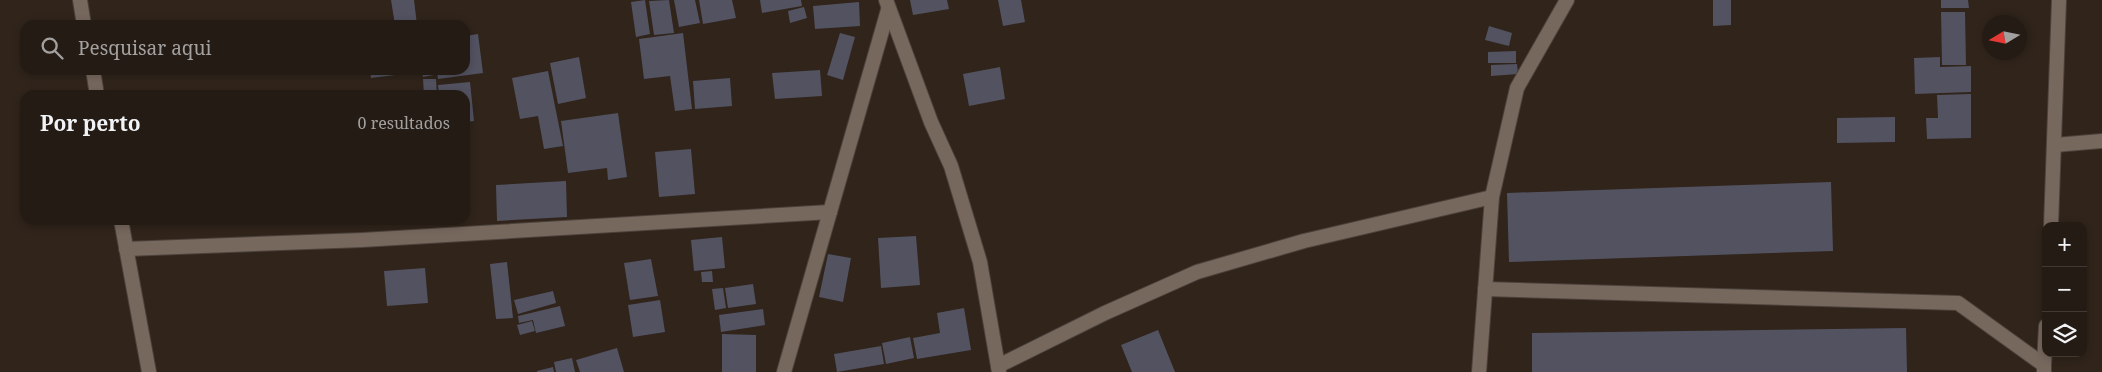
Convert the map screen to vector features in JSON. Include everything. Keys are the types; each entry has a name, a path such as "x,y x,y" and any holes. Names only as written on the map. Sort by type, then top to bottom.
{"street":[{"path":"80,0 83,20"},
{"path":"1479,372 1492,196 1517,88 1567,0"},
{"path":"2051,222 2059,0"},
{"path":"887,5 931,122 951,166 980,262 998,369 1105,312 1198,272 1304,241 1492,196"},
{"path":"784,372 887,5"},
{"path":"94,75 96,90"},
{"path":"2055,145 2102,140"},
{"path":"126,249 362,240 830,212"},
{"path":"122,225 149,372"},
{"path":"1485,289 1958,304 2044,368"}],"building":[{"path":"391,0 414,0 416,20 394,20"},
{"path":"645,0 650,34 636,37 631,2"},
{"path":"669,0 674,33 654,35 649,1"},
{"path":"674,0 695,0 700,23 679,27"},
{"path":"699,0 732,0 736,18 703,24"},
{"path":"760,0 801,0 802,6 762,13"},
{"path":"910,0 947,0 949,9 913,15"},
{"path":"998,0 1021,0 1025,22 1003,26"},
{"path":"1713,0 1731,0 1731,25 1713,26"},
{"path":"1941,0 1968,0 1969,8 1941,8"},
{"path":"859,2 860,26 815,29 813,6"},
{"path":"804,7 807,18 790,23 788,11"},
{"path":"1941,12 1965,12 1966,65 1942,65"},
{"path":"1489,26 1512,33 1509,46 1485,40"},
{"path":"683,33 692,109 675,111 670,76 644,79 639,39"},
{"path":"840,33 855,37 843,80 827,75"},
{"path":"478,34 483,73 470,75 470,35"},
{"path":"1516,51 1516,63 1488,63 1488,52"},
{"path":"579,57 586,98 558,104 550,63"},
{"path":"1940,57 1940,67 1971,66 1971,92 1915,94 1914,58"},
{"path":"1517,64 1518,74 1491,76 1491,65"},
{"path":"1000,67 1005,99 969,106 963,74"},
{"path":"820,70 822,96 775,99 772,73"},
{"path":"548,71 563,146 544,149 538,116 520,119 512,78"},
{"path":"371,75 395,75 371,78"},
{"path":"438,75 468,75 438,79"},
{"path":"730,78 732,106 695,109 693,81"},
{"path":"423,79 436,79 437,90 424,90"},
{"path":"470,82 474,121 470,121 470,90 438,90 438,85"},
{"path":"1971,94 1971,138 1927,139 1926,118 1938,118 1937,95"},
{"path":"618,113 627,177 608,180 607,168 568,173 561,121"},
{"path":"1895,117 1895,142 1837,143 1837,118"},
{"path":"691,149 695,194 659,197 655,152"},
{"path":"566,181 567,217 497,221 496,185"},
{"path":"1831,182 1833,251 1509,262 1507,193"},
{"path":"916,236 920,285 881,288 878,238"},
{"path":"722,237 725,268 694,271 691,240"},
{"path":"828,254 851,258 843,302 819,297"},
{"path":"651,259 658,296 630,300 624,263"},
{"path":"507,262 513,318 496,319 490,264"},
{"path":"425,268 428,303 387,306 384,271"},
{"path":"712,271 713,282 702,282 701,272"},
{"path":"753,284 756,304 728,308 725,288"},
{"path":"723,288 726,308 715,310 712,289"},
{"path":"553,291 556,303 518,314 514,300"},
{"path":"660,300 665,332 633,337 628,305"},
{"path":"560,306 565,326 536,333 533,320 519,323 518,316"},
{"path":"964,308 971,350 917,359 913,338 940,333 937,313"},
{"path":"763,309 765,325 721,332 719,315"},
{"path":"532,321 535,331 520,335 517,325"},
{"path":"1906,328 1907,372 1532,372 1532,333"},
{"path":"1158,330 1175,372 1132,372 1121,345"},
{"path":"722,334 756,335 756,372 722,372"},
{"path":"910,337 914,358 886,364 882,343"},
{"path":"881,346 884,364 837,372 834,354"},
{"path":"617,348 624,372 580,372 576,360"},
{"path":"572,358 575,372 556,372 554,362"},
{"path":"553,367 554,372 537,372 537,371"}]}
